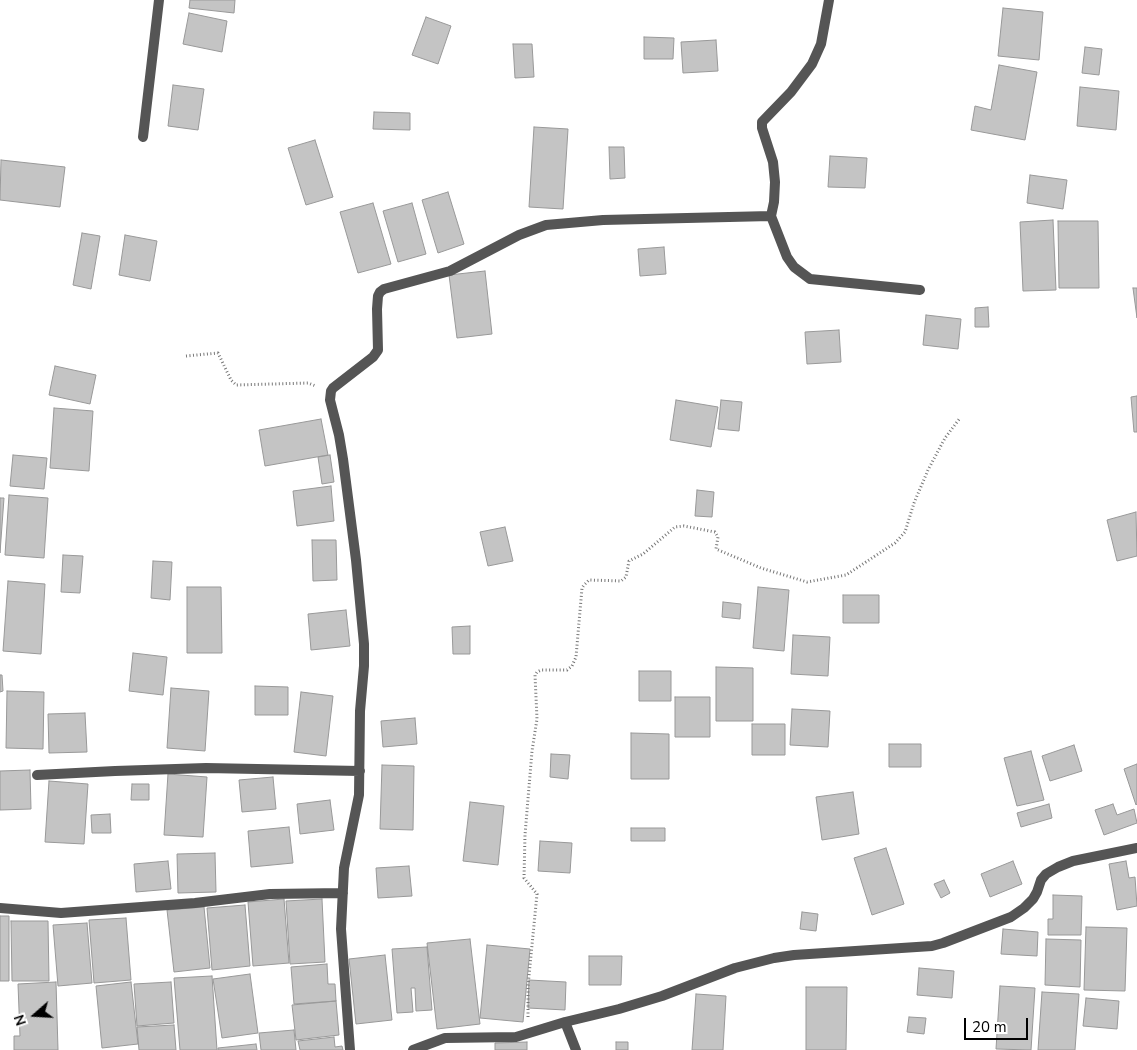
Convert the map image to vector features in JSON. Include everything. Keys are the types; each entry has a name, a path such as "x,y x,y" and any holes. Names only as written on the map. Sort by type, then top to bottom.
{"street":[{"path":"143,137 159,0"},
{"path":"828,0 821,44 812,64 791,92 762,122 762,128 773,162 775,182 771,216 794,267 810,279 920,290"},
{"path":"350,1050 340,928 344,868 359,795 360,711 364,644 351,517 339,435 331,405 331,391 376,353 379,345 378,296 384,289 450,271 519,235 546,225 603,220 771,216"},
{"path":"37,775 206,768 360,771"},
{"path":"412,1050 445,1038 516,1037 662,996 735,968 774,958 932,946 943,943 1011,917 1033,899 1041,880 1046,874 1058,867 1073,861 1137,848"},
{"path":"0,908 61,913 195,903 270,894 343,893"},
{"path":"565,1022 576,1050"}],"path":[{"path":"186,356 218,353 231,380 236,385 308,383 331,391"},
{"path":"516,1037 528,1020 528,986 537,894 524,878 532,751 537,719 535,675 541,670 567,670 572,666 576,657 582,588 584,584 589,580 621,581 626,577 629,560 643,554 675,527 684,526 715,532 718,537 716,549 761,568 807,582 846,575 895,543 905,532 914,503 928,470 945,438 960,418"}],"building":[{"path":"190,0 235,0 234,13 189,8"},
{"path":"1003,8 1043,12 1039,60 998,56"},
{"path":"189,13 227,21 222,52 183,44"},
{"path":"426,17 451,26 438,64 412,55"},
{"path":"644,37 674,38 673,59 644,59"},
{"path":"716,40 718,71 683,73 681,42"},
{"path":"513,44 532,44 534,77 515,78"},
{"path":"1085,47 1102,49 1099,75 1082,73"},
{"path":"999,65 1037,72 1025,140 971,130 975,106 991,110"},
{"path":"173,85 204,89 198,130 168,126"},
{"path":"1080,87 1119,91 1116,130 1077,126"},
{"path":"374,112 410,113 410,130 373,129"},
{"path":"534,127 568,129 563,209 529,207"},
{"path":"315,140 333,197 306,205 288,148"},
{"path":"609,147 624,147 625,178 610,179"},
{"path":"830,156 867,158 865,188 828,187"},
{"path":"1,160 65,167 60,207 0,200"},
{"path":"1030,175 1067,180 1063,209 1027,203"},
{"path":"448,192 464,244 438,253 422,200"},
{"path":"373,203 391,264 358,273 340,212"},
{"path":"412,203 426,254 398,262 383,211"},
{"path":"1053,220 1056,290 1023,291 1020,222"},
{"path":"1058,221 1098,221 1099,288 1059,288"},
{"path":"82,233 100,236 91,289 73,285"},
{"path":"125,235 157,241 150,281 119,275"},
{"path":"664,247 666,274 640,276 638,249"},
{"path":"485,271 492,334 457,338 449,275"},
{"path":"1133,288 1137,288 1137,318"},
{"path":"988,307 989,327 975,327 975,308"},
{"path":"926,315 961,319 958,349 923,345"},
{"path":"839,330 841,362 807,364 805,332"},
{"path":"55,366 96,375 90,404 49,395"},
{"path":"1137,396 1137,432 1134,432 1131,397"},
{"path":"676,400 718,407 711,447 670,440"},
{"path":"721,400 742,402 739,431 718,429"},
{"path":"54,408 93,411 89,471 50,468"},
{"path":"321,419 328,455 265,466 259,430"},
{"path":"13,455 47,458 44,489 10,486"},
{"path":"330,455 334,482 322,484 318,457"},
{"path":"331,486 334,521 297,526 293,491"},
{"path":"697,490 714,492 712,517 695,516"},
{"path":"9,495 48,498 44,558 5,555"},
{"path":"0,498 4,498 0,553"},
{"path":"1136,512 1137,556 1117,561 1107,520"},
{"path":"505,527 513,561 488,566 480,532"},
{"path":"312,540 336,540 337,580 313,581"},
{"path":"63,555 83,556 80,593 61,592"},
{"path":"153,561 172,562 170,600 151,598"},
{"path":"8,581 45,584 41,654 3,651"},
{"path":"187,587 221,587 222,653 187,653"},
{"path":"758,587 789,590 784,651 753,648"},
{"path":"843,595 879,595 879,623 843,623"},
{"path":"723,602 741,604 740,619 722,617"},
{"path":"346,610 350,646 311,650 308,614"},
{"path":"470,626 470,654 453,654 452,627"},
{"path":"793,635 830,637 828,676 791,674"},
{"path":"133,653 167,657 163,695 129,691"},
{"path":"716,667 753,668 753,721 716,721"},
{"path":"639,671 671,671 671,701 639,701"},
{"path":"0,675 2,675 3,691 0,692"},
{"path":"255,686 288,687 288,715 255,715"},
{"path":"171,688 209,691 205,751 167,748"},
{"path":"7,691 44,692 43,749 6,748"},
{"path":"301,692 333,696 326,756 294,752"},
{"path":"675,697 710,697 710,737 675,737"},
{"path":"792,709 830,711 828,747 790,745"},
{"path":"85,713 87,752 49,753 48,714"},
{"path":"415,718 417,744 383,747 381,721"},
{"path":"752,724 785,724 785,755 752,755"},
{"path":"631,733 669,734 669,779 631,779"},
{"path":"889,744 921,744 921,767 889,767"},
{"path":"1074,745 1082,771 1050,781 1042,756"},
{"path":"1031,751 1044,800 1017,806 1004,758"},
{"path":"551,754 570,755 568,779 550,777"},
{"path":"1137,764 1137,804 1136,805 1124,769"},
{"path":"382,765 414,766 413,830 380,829"},
{"path":"30,770 31,809 0,810 0,771"},
{"path":"168,774 207,777 203,837 164,835"},
{"path":"273,777 276,809 242,812 239,780"},
{"path":"49,781 88,784 84,844 45,842"},
{"path":"132,784 149,784 149,800 131,800"},
{"path":"853,792 859,834 822,840 816,797"},
{"path":"330,800 334,830 300,834 297,804"},
{"path":"470,802 504,806 498,865 463,861"},
{"path":"1049,804 1052,818 1021,827 1017,813"},
{"path":"1113,804 1117,815 1134,809 1137,823 1104,835 1095,810"},
{"path":"110,814 111,833 92,833 91,815"},
{"path":"289,827 293,863 251,867 248,831"},
{"path":"631,828 665,828 665,841 631,841"},
{"path":"540,841 572,843 570,873 538,871"},
{"path":"886,848 904,904 872,915 854,858"},
{"path":"215,853 216,892 178,893 177,854"},
{"path":"168,861 171,889 136,892 134,864"},
{"path":"1013,861 1022,884 990,897 981,874"},
{"path":"1126,861 1129,878 1135,877 1137,906 1117,910 1109,864"},
{"path":"409,866 412,896 378,898 376,868"},
{"path":"944,880 950,893 941,898 934,884"},
{"path":"1053,895 1082,896 1081,935 1048,935 1048,919 1053,919"},
{"path":"284,899 289,963 253,966 248,902"},
{"path":"322,899 325,962 290,964 286,901"},
{"path":"245,905 250,966 212,970 207,908"},
{"path":"204,907 210,968 174,972 167,910"},
{"path":"802,912 818,914 816,931 800,929"},
{"path":"0,916 9,916 9,981 0,981"},
{"path":"126,918 131,980 94,983 89,920"},
{"path":"11,921 48,921 49,981 12,981"},
{"path":"87,923 92,983 58,986 53,925"},
{"path":"1086,927 1127,928 1125,991 1084,990"},
{"path":"1003,929 1038,932 1037,956 1001,954"},
{"path":"470,939 480,1024 437,1029 427,943"},
{"path":"1046,939 1081,940 1080,987 1045,985"},
{"path":"487,945 530,949 523,1022 480,1018"},
{"path":"427,947 432,1010 416,1011 415,988 411,988 413,1012 397,1013 392,949"},
{"path":"385,955 392,1020 356,1024 349,959"},
{"path":"589,956 622,956 621,985 589,985"},
{"path":"327,964 328,984 335,984 336,1001 294,1004 291,967"},
{"path":"919,968 954,971 952,998 917,995"},
{"path":"250,974 258,1033 222,1038 213,979"},
{"path":"212,976 217,1050 180,1050 174,978"},
{"path":"529,980 566,982 565,1010 528,1008"},
{"path":"56,982 58,1050 14,1050 14,1036 20,1036 18,984"},
{"path":"131,982 138,1044 102,1048 96,986"},
{"path":"171,982 174,1023 137,1026 134,984"},
{"path":"1000,986 1035,988 1031,1050 996,1049"},
{"path":"806,987 847,987 846,1050 806,1050"},
{"path":"1042,992 1079,994 1075,1050 1038,1050"},
{"path":"696,994 726,996 723,1050 692,1050"},
{"path":"1086,998 1119,1001 1117,1029 1083,1026"},
{"path":"336,1001 339,1035 296,1040 292,1005"},
{"path":"909,1017 926,1018 924,1034 907,1032"},
{"path":"174,1025 176,1050 139,1050 137,1027"},
{"path":"294,1030 296,1050 261,1050 259,1033"},
{"path":"334,1037 335,1047 342,1046 343,1050 300,1050 298,1041"},
{"path":"527,1042 527,1050 495,1050 495,1043"},
{"path":"616,1042 628,1042 628,1050 616,1050"},
{"path":"256,1044 257,1050 218,1050 218,1048"}]}
